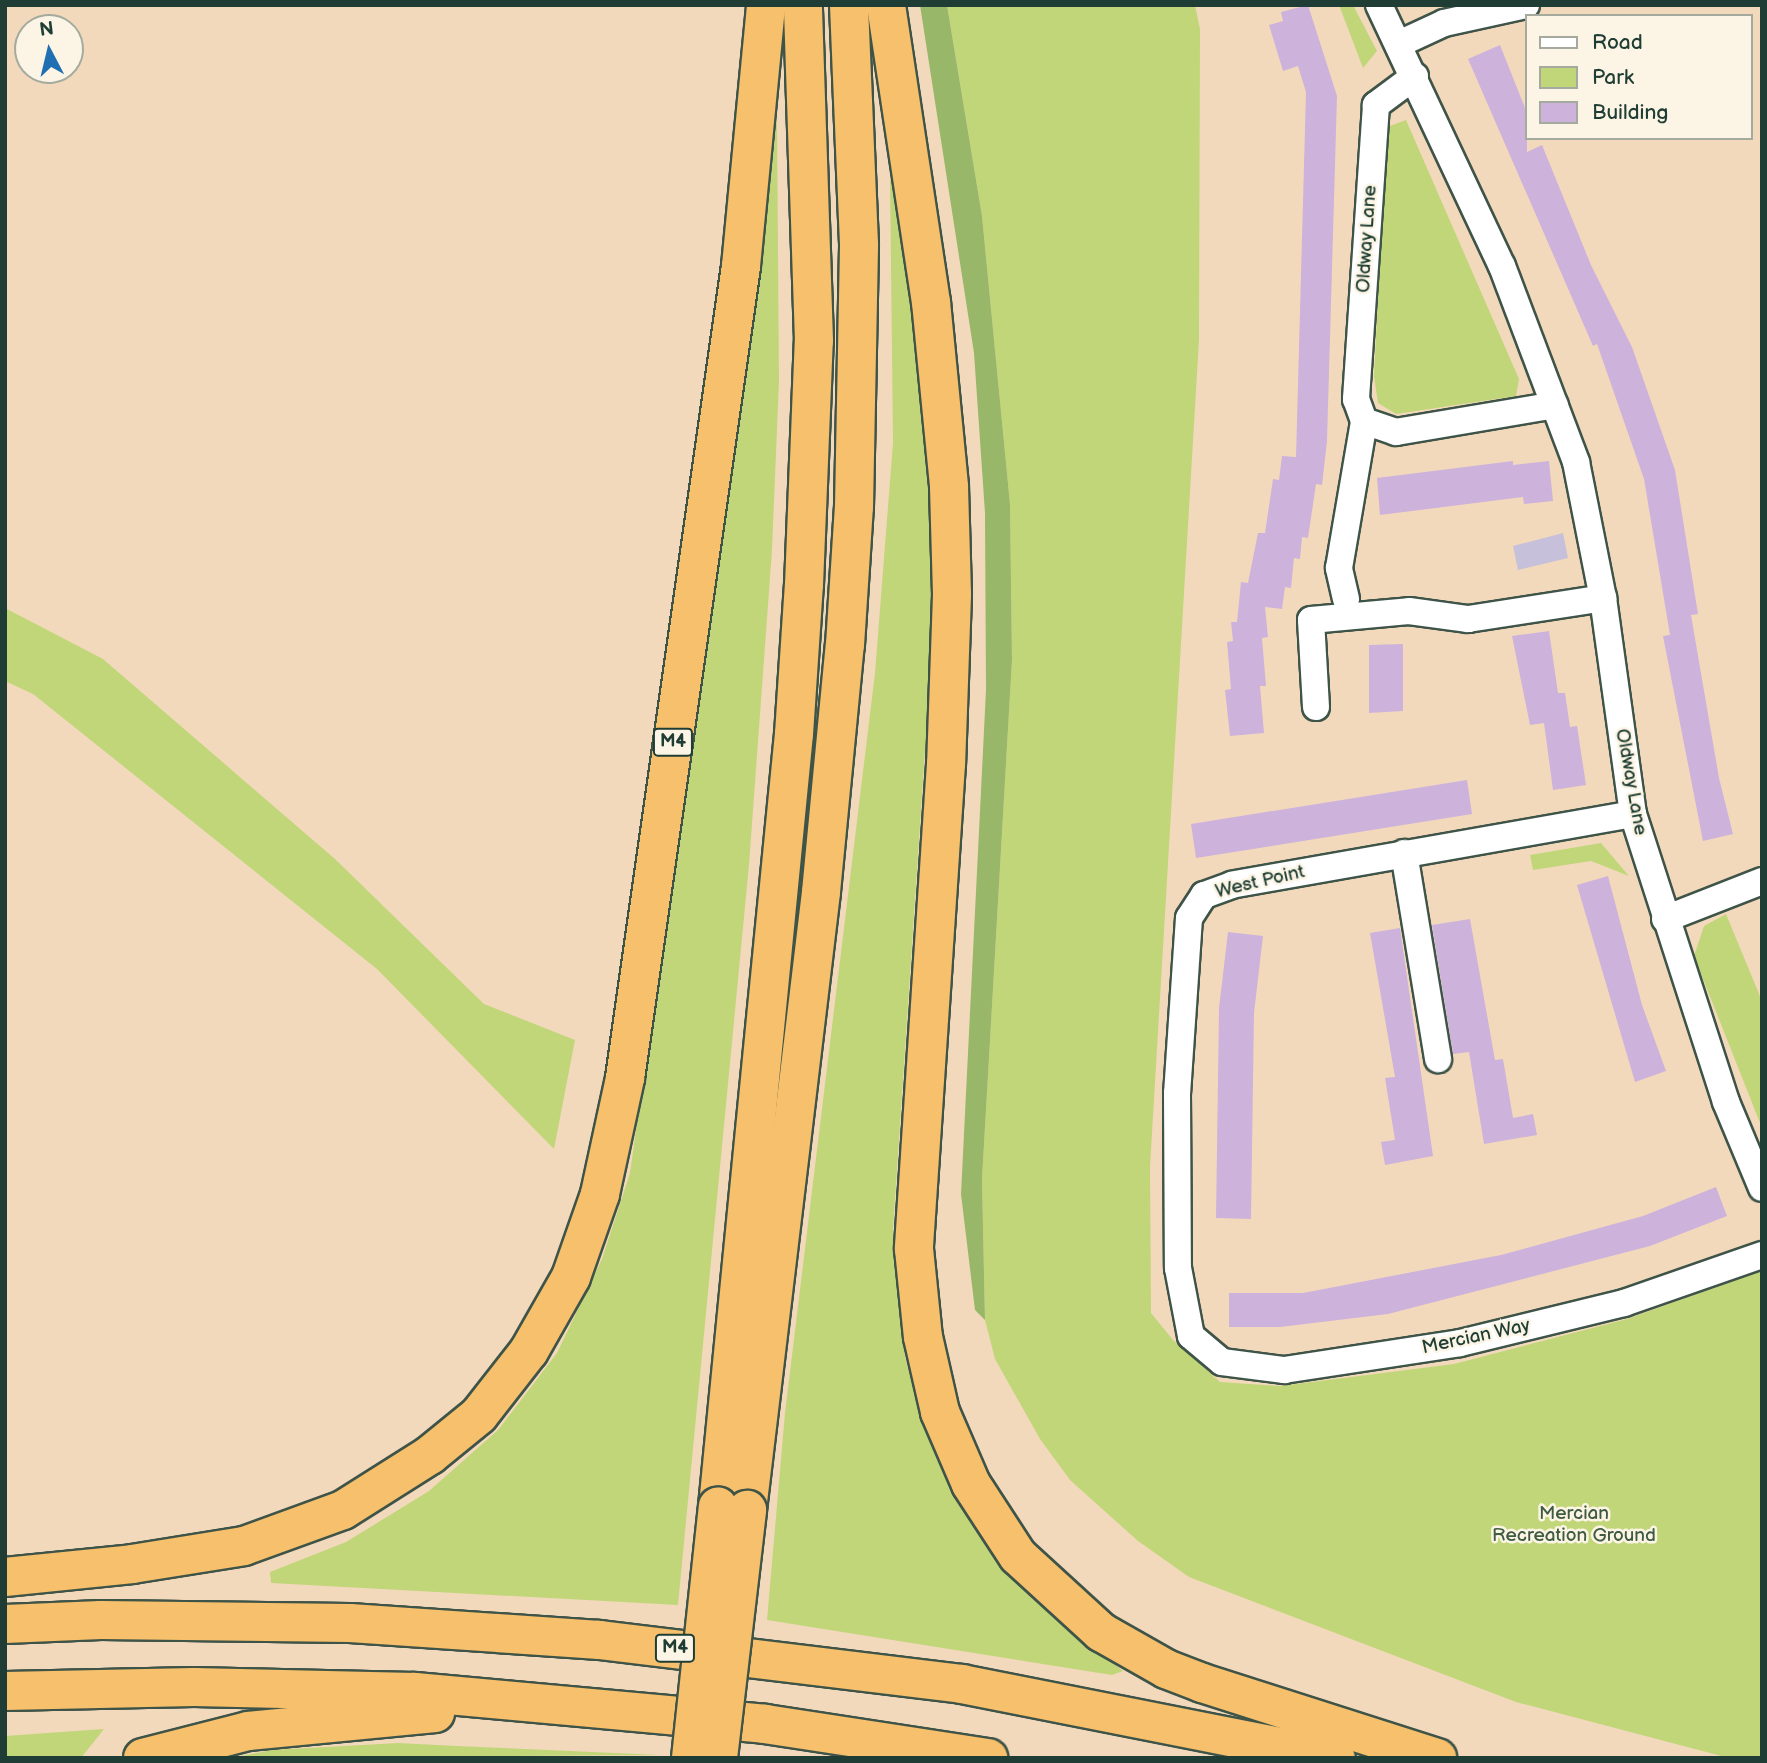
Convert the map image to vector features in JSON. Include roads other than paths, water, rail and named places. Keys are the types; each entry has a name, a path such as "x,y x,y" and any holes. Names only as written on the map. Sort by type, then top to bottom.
{"highway":[{"name":"M4","path":"5,1577 132,1564 244,1546 343,1510 430,1455 478,1415 529,1352 571,1278 600,1194 625,1078 741,266 766,5"},
{"name":"M4","path":"719,1758 733,1508 804,585 814,329 803,5"},
{"name":"M4","path":"691,1758 733,1508 821,892 845,645 854,507 859,258 849,5"},
{"path":"886,5 931,302 949,487 952,595 946,764 914,1249 919,1312 940,1412 971,1484 1018,1556 1101,1632 1166,1669 1202,1683 1437,1758"},
{"name":"M4","path":"5,1625 101,1620 337,1623 599,1640 962,1684 1336,1758"},
{"path":"5,1691 314,1688 570,1703 765,1724 988,1758"},
{"path":"143,1758 218,1737 293,1725 570,1703"}],"street":[{"name":"Oldway Lane","path":"1380,5 1401,43 1502,266 1576,463 1603,598 1633,814 1726,1102 1762,1188"},
{"path":"1401,43 1444,23 1526,5"},
{"name":"Oldway Lane","path":"1346,599 1339,568 1364,421 1356,399 1376,105 1415,76"},
{"path":"1364,421 1396,432 1555,405"},
{"path":"1316,707 1311,620 1409,611 1468,619 1603,598"},
{"name":"West Point","path":"1191,1336 1178,1268 1177,1106 1189,919 1204,895 1232,885 1633,814"},
{"path":"1404,853 1438,1059"},
{"path":"1665,919 1762,881"},
{"name":"Mercian Way","path":"1191,1336 1222,1362 1284,1370 1460,1343 1624,1303 1762,1255"}],"park label":[{"name":"Mercian Recreation Ground","path":"1574,1525"}]}
